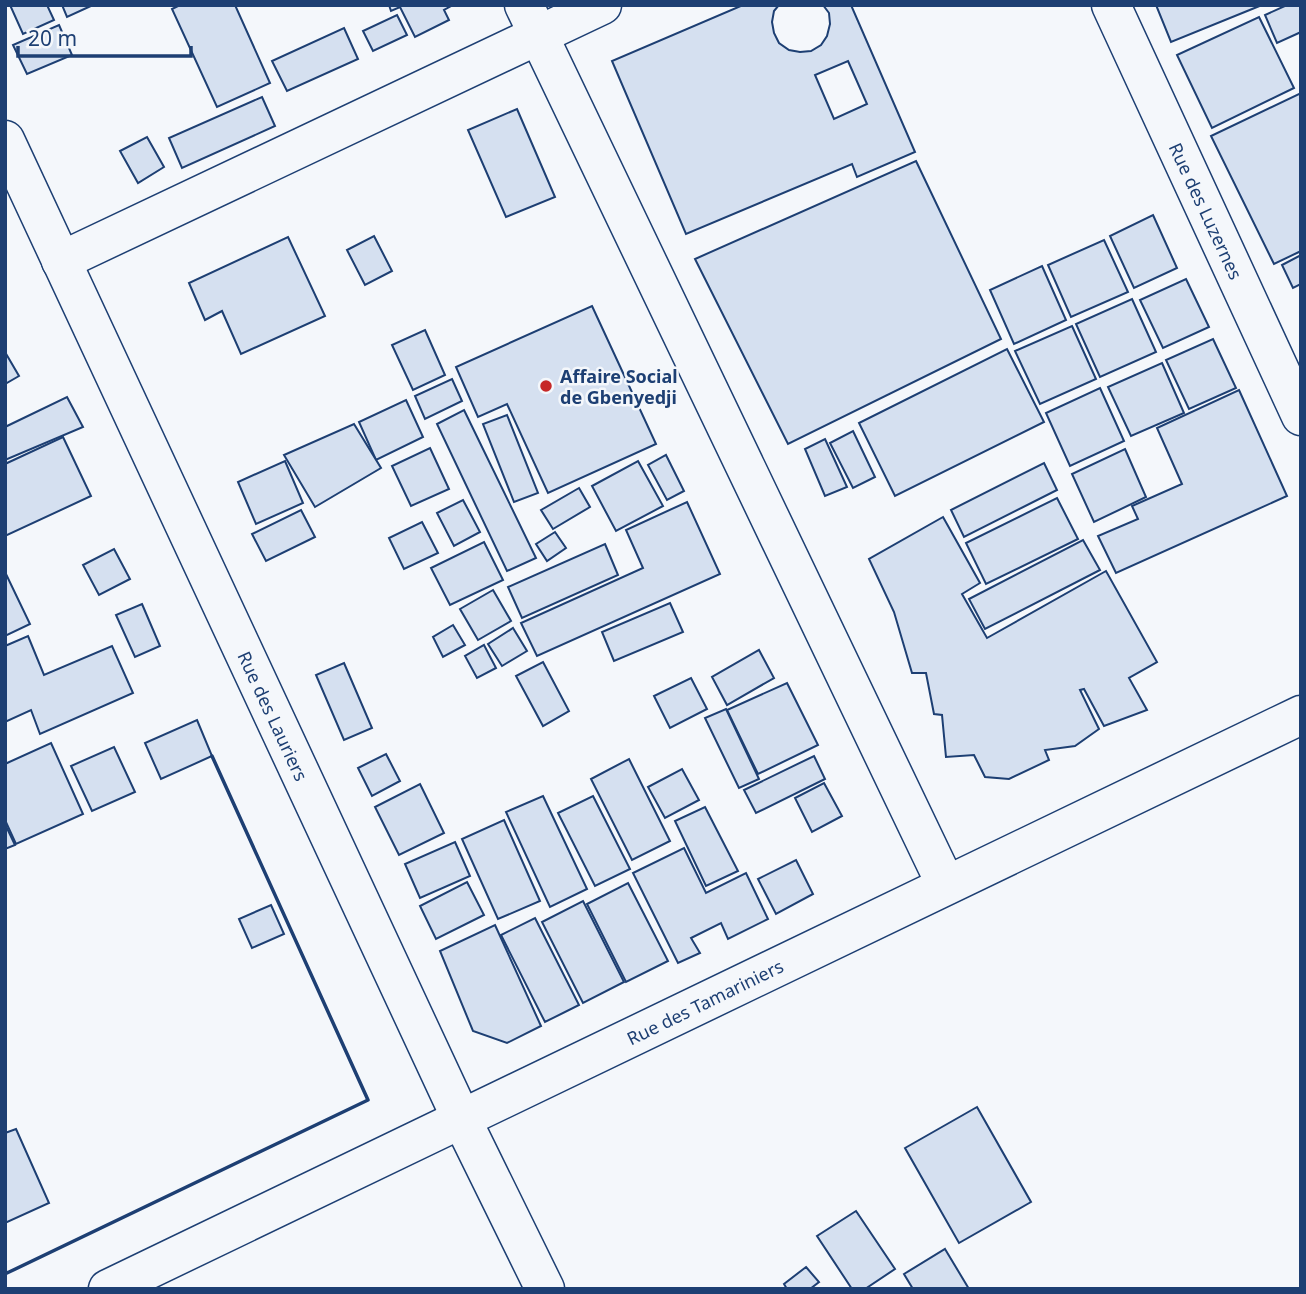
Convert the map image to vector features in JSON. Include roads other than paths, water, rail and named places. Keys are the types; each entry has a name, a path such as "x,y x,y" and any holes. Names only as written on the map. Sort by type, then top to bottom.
{"street":[{"path":"61,261 531,20 602,5"},
{"name":"Rue des Luzernes","path":"1111,5 1301,416"},
{"path":"531,20 946,885"},
{"name":"Rue des Lauriers","path":"5,140 462,1120 545,1289"},
{"name":"Rue des Tamariniers","path":"108,1289 1301,715"}],"place":[{"name":"Affaire Social de Gbenyedji","path":"546,386"}]}
